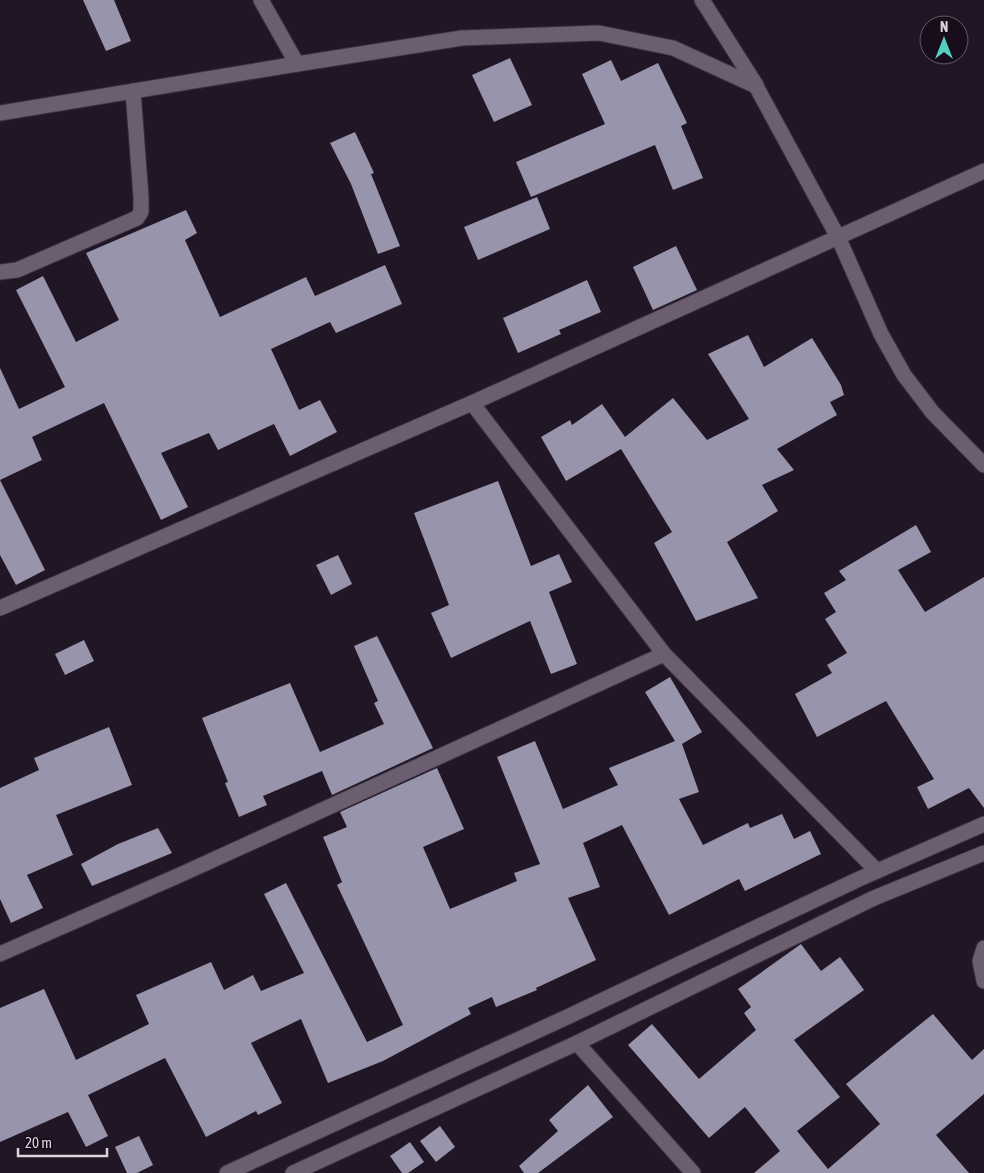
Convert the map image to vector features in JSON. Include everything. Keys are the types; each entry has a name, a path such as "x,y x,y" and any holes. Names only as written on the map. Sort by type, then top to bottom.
{"street":[{"path":"261,0 297,64"},
{"path":"702,0 756,86 838,239 881,334 904,375 933,413 984,465"},
{"path":"0,113 462,38 599,33 674,48 756,86"},
{"path":"0,272 18,270 137,218 141,212 141,196 134,91"},
{"path":"0,608 472,403 838,239 984,171"},
{"path":"472,403 664,654 877,871"},
{"path":"0,954 182,874 664,654"},
{"path":"228,1173 565,1018 877,871 984,824"},
{"path":"293,1173 577,1043 874,898 984,853"},
{"path":"984,948 980,961 984,981"},
{"path":"577,1043 693,1173"}],"building":[{"path":"83,0 114,0 131,41 106,51"},
{"path":"510,58 532,105 494,122 472,75"},
{"path":"611,60 621,81 658,63 687,123 681,126 703,178 673,190 655,145 531,197 516,162 605,124 582,74"},
{"path":"355,132 374,173 371,174 400,246 378,254 351,184 330,143"},
{"path":"537,197 550,229 478,260 464,227"},
{"path":"186,210 197,233 185,240 220,317 306,277 315,296 385,265 402,304 336,333 330,322 271,349 299,410 320,400 337,432 290,456 274,424 218,450 209,433 161,453 188,507 161,520 104,403 32,437 42,460 0,480 0,368 19,409 65,387 16,290 43,276 76,342 119,320 86,253"},
{"path":"676,246 697,290 653,310 633,267"},
{"path":"587,280 601,312 559,330 561,334 518,353 503,318"},
{"path":"748,335 764,367 812,338 841,385 844,395 830,402 837,415 777,449 794,470 762,485 778,511 727,542 758,598 696,621 654,543 672,532 621,449 566,481 541,437 570,420 572,425 602,404 625,437 673,398 707,440 749,419 708,354"},
{"path":"0,480 45,570 16,585 0,555"},
{"path":"498,481 531,566 559,554 572,582 549,592 577,664 551,674 530,621 451,658 431,613 449,605 414,513"},
{"path":"916,525 931,552 898,570 925,612 984,577 984,808 969,788 928,809 917,787 934,779 886,701 817,737 795,694 832,673 827,665 847,653 825,619 836,612 824,593 846,580 839,571"},
{"path":"338,555 352,584 331,595 316,565"},
{"path":"377,636 433,748 332,795 322,771 263,796 267,805 239,817 225,783 228,782 202,718 290,683 320,752 384,724 374,703 378,701 354,646"},
{"path":"84,640 94,661 65,675 55,654"},
{"path":"670,677 702,732 682,744 699,792 679,799 703,845 748,823 750,828 782,814 794,839 810,831 821,854 745,891 739,879 669,915 622,825 583,843 600,887 568,898 596,960 536,988 537,990 496,1007 492,997 468,1008 471,1014 383,1061 328,1083 301,1019 251,1043 282,1103 258,1115 256,1111 206,1137 165,1058 88,1095 108,1136 86,1147 68,1112 0,1142 0,1008 44,989 76,1060 149,1024 136,995 211,962 224,990 253,975 261,991 304,973 264,894 286,883 367,1042 403,1025 337,885 342,882 323,837 347,827 340,812 437,768 464,829 423,847 450,909 517,881 514,873 540,864 497,757 535,741 563,809 618,785 609,768 675,741 645,692"},
{"path":"109,727 132,785 56,815 73,855 27,875 43,908 11,923 0,899 0,788 39,770 34,758"},
{"path":"158,828 172,853 92,886 81,864 118,844"},
{"path":"801,944 821,971 840,957 864,990 794,1040 840,1097 797,1131 828,1169 880,1124 846,1084 933,1014 972,1060 984,1049 984,1094 936,1135 969,1173 754,1173 780,1151 745,1107 709,1138 628,1045 652,1024 699,1079 756,1030 744,1013 751,1007 738,989"},
{"path":"588,1085 613,1117 538,1173 524,1173 519,1166 558,1131 549,1120"},
{"path":"440,1126 455,1147 436,1162 420,1141"},
{"path":"139,1136 153,1165 137,1173 127,1173 115,1147"},
{"path":"410,1142 424,1162 408,1173 402,1173 390,1156"}]}
